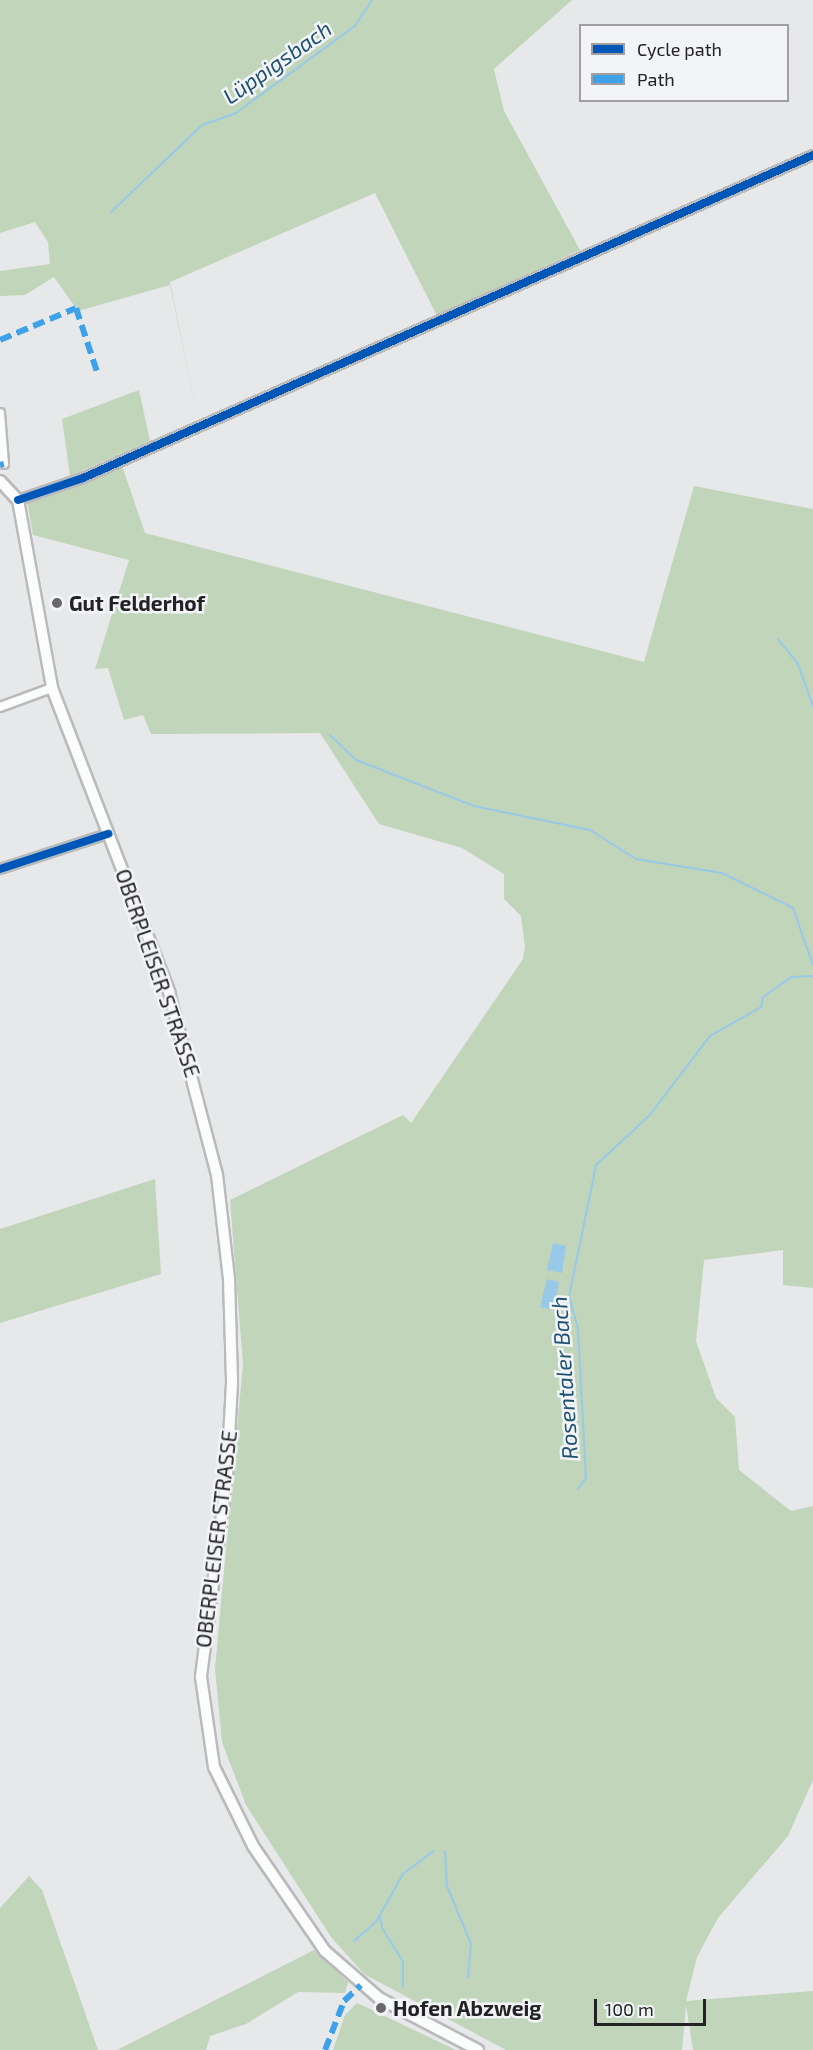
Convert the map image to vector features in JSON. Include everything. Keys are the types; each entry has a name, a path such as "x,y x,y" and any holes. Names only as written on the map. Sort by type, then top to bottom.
{"main road":[{"path":"0,481 18,500"},
{"name":"OBERPLEISER STRASSE","path":"18,500 52,688 184,1036 213,1159 226,1247 232,1383 227,1476 201,1677 214,1767 253,1846 325,1951 379,1998 478,2050"}],"street":[{"path":"18,500 83,478 813,155"},
{"path":"0,413 4,464"},
{"path":"0,707 52,688"},
{"path":"0,869 108,834"}],"green space":[{"path":"0,0 572,0 494,69 504,111 580,250 437,316 375,193 170,282 198,420 170,285 78,311 54,277 25,295 0,296 0,271 50,264 48,242 35,222 0,233"},
{"path":"139,390 150,441 70,476 62,419"},
{"path":"122,466 145,533 644,662 694,486 813,509 813,1288 783,1285 783,1250 704,1260 696,1341 716,1398 735,1417 739,1470 791,1511 813,1506 813,1780 788,1836 718,1918 697,1957 686,2001 813,1991 813,2050 693,2050 686,2005 682,2050 506,2050 364,1974 331,1937 246,1805 222,1742 215,1669 243,1364 230,1200 403,1115 411,1123 523,959 525,947 521,916 504,899 504,874 462,848 379,824 320,733 151,734 143,715 124,720 108,668 95,669 129,560 33,535 27,501"},
{"path":"155,1179 161,1274 0,1323 0,1229"},
{"path":"29,1876 42,1890 98,2050 0,2050 0,1908"},
{"path":"314,1950 348,1982 345,1993 298,1992 246,2024 210,2036 206,2050 117,2050"},
{"path":"357,2003 456,2050 333,2050 345,2015"}],"water":[{"path":"553,1243 566,1246 562,1273 547,1270"},
{"path":"547,1279 559,1282 554,1310 540,1307"}],"waterway":[{"name":"Lüppigsbach","path":"111,212 202,125 236,113 355,26 372,0"},
{"path":"778,639 798,664 813,706"},
{"path":"330,735 356,760 474,806 590,830 636,859 722,873 793,908 813,965"},
{"name":"Rosentaler Bach","path":"578,1489 586,1478 578,1328 569,1297 596,1165 649,1116 710,1036 761,1007 763,997 792,977 813,976"},
{"path":"354,1941 376,1922 403,1874 433,1851"},
{"path":"445,1851 447,1886 471,1944 468,1978"},
{"path":"380,1914 382,1928 403,1962 403,1986"}],"marked path":[{"path":"0,340 76,308 97,372"},
{"path":"0,465 4,464"},
{"path":"325,2050 344,2001 361,1985"}],"cycle path":[{"path":"18,500 83,478 813,155"},
{"path":"0,869 108,834"}],"place":[{"name":"Gut Felderhof","path":"57,603"},
{"name":"Hofen Abzweig","path":"381,2008"}]}
